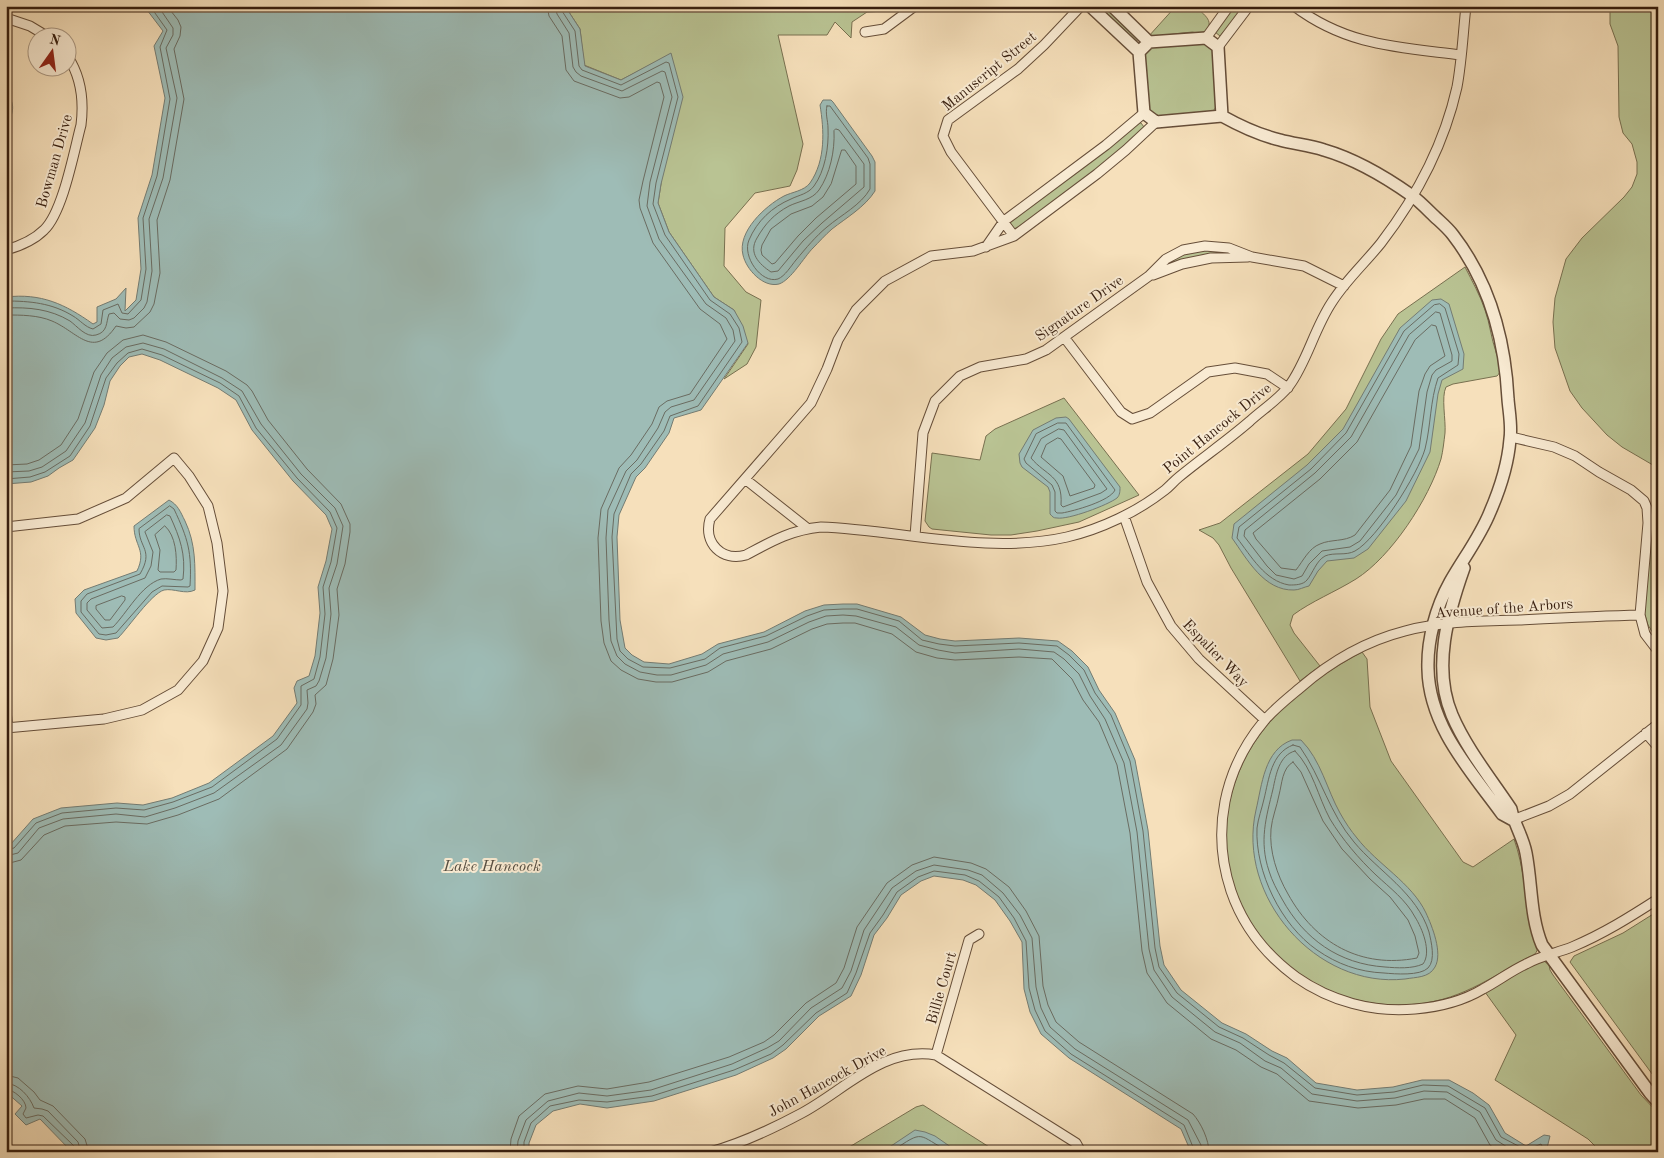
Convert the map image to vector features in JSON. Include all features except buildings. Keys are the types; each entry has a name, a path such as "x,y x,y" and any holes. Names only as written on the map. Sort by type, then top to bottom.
{"street":[{"path":"865,32 884,30 915,6"},
{"name":"Manuscript Street","path":"1014,236 952,152 943,136 948,120 1018,69 1081,6"},
{"path":"1090,6 1139,52 1144,112 1156,122 1222,116 1246,129 1278,140 1323,149 1347,158 1366,167 1413,196 1452,233 1476,270 1496,318 1507,380 1511,437 1504,475 1490,514 1472,548 1449,584 1440,604 1428,653 1428,668 1432,699 1438,718 1456,750 1502,814 1513,820 1549,806 1570,794 1658,724"},
{"path":"1112,6 1149,42"},
{"path":"1206,38 1229,6"},
{"path":"1222,116 1218,47 1249,6"},
{"path":"1294,6 1311,19 1335,32 1371,43 1461,55"},
{"name":"Point Hancock Drive","path":"1156,122 1097,174 1014,236 986,248 931,256 885,281 856,310 838,340 827,370 811,403 710,519 708,526 709,537 716,549 728,556 746,556 786,534 807,528 834,527 997,544 1033,542 1083,532 1124,516 1163,491 1178,477 1223,444 1288,388 1303,363 1315,331 1332,302 1380,244 1424,179 1438,148 1457,86 1466,6"},
{"path":"6,18 33,28"},
{"path":"1139,52 1149,42 1206,38 1218,47"},
{"name":"Bowman Drive","path":"6,250 20,246 35,238 45,229 59,204 83,111 82,94 77,78"},
{"path":"986,248 1004,221 1106,145 1144,112"},
{"name":"Signature Drive","path":"915,536 923,433 935,401 960,376 980,367 1026,359 1046,350 1148,276 1166,259 1183,250 1205,246 1229,248 1252,257"},
{"name":"Signature Drive","path":"1148,276 1182,264 1211,258 1252,257 1304,266 1344,286"},
{"path":"1064,337 1121,412 1132,419 1150,413 1208,372 1235,368 1266,374 1288,388"},
{"path":"1511,437 1554,446 1575,456 1631,490 1644,502 1647,508 1648,523 1640,615 1645,634 1658,651"},
{"path":"6,527 78,519 126,498 174,458 189,476 208,506 217,543 223,592 218,628 203,660 178,690 142,710 104,720 7,728 6,711"},
{"path":"744,479 807,528"},
{"name":"Espalier Way","path":"1124,516 1147,582 1171,626 1200,659 1265,720"},
{"path":"1472,548 1460,580 1448,623 1443,654 1445,693 1451,713 1460,734 1511,809 1513,820 1520,832 1526,852 1538,934 1548,956 1658,1102"},
{"name":"Avenue of the Arbors","path":"1640,615 1448,623 1404,631 1351,652 1324,668 1289,697 1265,720 1241,754 1233,771 1226,795 1223,815 1222,859 1234,899 1244,920 1269,953 1286,970 1322,992 1347,1002 1375,1008 1414,1009 1463,999 1528,962 1548,956 1606,931 1658,899"},
{"path":"1646,733 1658,747"},
{"name":"Billie Court","path":"936,1055 969,940 979,934"},
{"name":"John Hancock Drive","path":"710,1152 768,1130 803,1112 889,1059 925,1053 936,1055"},
{"path":"936,1055 1076,1143 1081,1152"}],"green space":[{"path":"565,6 897,6 885,11 867,12 852,22 851,38 835,22 827,35 778,35 803,144 797,170 790,186 755,193 725,228 724,266 746,292 761,300 756,347 747,364 724,379 748,344 734,310 714,297 669,232 658,203 671,54 621,80 584,65 580,29"},
{"path":"1100,6 1109,6 1139,37 1136,42 1099,8"},
{"path":"1176,6 1195,6 1208,19 1209,26 1207,30 1203,34 1192,32 1148,37"},
{"path":"1233,6 1246,6 1220,36 1215,32 1215,29"},
{"path":"1610,6 1658,6 1658,468 1622,447 1607,435 1582,408 1570,391 1555,348 1553,322 1555,298 1566,259 1582,238 1624,197 1632,187 1637,174 1637,162 1632,144 1623,133 1619,117 1618,46 1610,24"},
{"path":"1204,42 1214,48 1217,106 1213,111 1158,117 1149,111 1144,57 1146,50 1151,46"},
{"path":"1137,122 1141,123 1144,127 1115,156 1014,229 1010,224 1011,220"},
{"path":"1212,249 1235,253 1158,271 1163,265 1175,258 1189,253"},
{"path":"1465,267 1487,315 1500,364 1499,373 1497,376 1446,387 1444,397 1445,433 1441,459 1428,492 1407,526 1382,557 1369,569 1356,579 1293,615 1290,625 1294,633 1320,666 1300,681 1219,545 1213,538 1199,530 1220,523 1308,454 1346,409 1381,339 1398,314"},
{"path":"1064,398 1139,495 1079,522 1011,535 991,535 932,529 929,527 925,521 932,453 980,460 986,436 995,429"},
{"path":"1658,510 1658,641 1648,625 1644,612 1650,511"},
{"path":"1362,652 1367,659 1370,707 1391,761 1463,862 1473,867 1514,839 1520,861 1531,929 1537,945 1537,951 1535,954 1479,985 1435,1001 1418,1004 1372,1003 1330,991 1293,969 1263,939 1241,903 1228,863 1227,819 1238,774 1259,735 1289,702 1306,688"},
{"path":"1658,911 1658,1082 1570,962 1574,956 1623,933"},
{"path":"1544,961 1549,965 1553,975 1641,1095 1658,1113 1658,1152 1601,1152 1588,1139 1495,1080 1516,1035 1485,992 1529,965"},
{"path":"923,1105 997,1152 841,1152 916,1107"}],"water":[{"name":"Lake Hancock","path":"144,6 565,6 580,29 585,66 621,80 671,53 683,97 658,203 669,232 714,297 734,310 743,326 748,343 701,410 674,418 669,433 645,468 636,477 619,515 617,537 620,620 625,648 644,662 669,664 702,654 718,644 764,632 805,611 824,605 843,604 857,604 901,617 925,635 940,639 955,641 1019,638 1058,641 1072,651 1088,667 1099,690 1115,713 1135,760 1148,830 1160,946 1164,965 1181,990 1222,1023 1246,1034 1272,1051 1287,1058 1316,1083 1357,1090 1393,1087 1422,1080 1449,1080 1473,1093 1489,1105 1505,1133 1526,1146 1544,1135 1550,1136 1546,1152 1191,1152 1181,1129 1069,1058 1041,1034 1030,1012 1024,989 1022,942 1010,921 995,900 976,885 963,880 934,876 921,881 901,895 874,935 861,975 851,996 819,1016 786,1049 773,1058 736,1075 654,1101 607,1108 580,1104 553,1111 536,1125 529,1143 529,1152 72,1152 40,1119 26,1125 15,1114 22,1106 6,1092 6,846 10,845 33,819 61,808 117,803 143,805 172,798 209,783 273,736 297,703 294,688 297,681 309,676 315,656 320,613 318,587 326,561 332,529 326,515 293,481 252,430 236,400 218,388 160,360 142,354 129,357 110,381 104,405 95,428 73,460 48,476 31,482 6,484 6,297 30,297 52,302 73,311 93,324 97,322 97,307 116,299 126,288 125,311 136,300 141,269 138,218 152,175 165,98 154,46 163,31"},
{"path":"6,94 13,106 6,129"},
{"path":"823,100 831,100 833,102 872,156 875,162 875,191 861,207 824,236 784,282 779,284 767,283 751,271 745,260 742,246 744,237 754,221 769,206 784,196 805,188 810,183 819,165 821,155 823,135 820,105"},
{"path":"1441,299 1449,304 1464,354 1463,369 1442,380 1438,394 1430,452 1406,501 1368,549 1354,558 1327,561 1309,586 1298,590 1283,589 1265,580 1250,564 1232,538 1234,524 1307,465 1343,429 1400,328 1432,300"},
{"path":"1066,417 1120,487 1120,491 1117,498 1097,508 1070,517 1056,518 1050,514 1050,492 1048,487 1022,467 1019,454 1033,430 1056,418"},
{"path":"169,500 180,511 189,530 194,555 195,590 187,592 164,590 147,604 118,638 106,640 96,638 76,613 75,599 84,590 137,571 141,558 134,526"},
{"path":"1292,740 1301,740 1314,757 1335,804 1355,835 1420,902 1431,925 1438,954 1435,967 1429,973 1405,979 1372,978 1341,969 1313,953 1290,930 1271,904 1258,874 1253,842 1256,810 1270,760 1275,752"},
{"path":"915,1130 935,1136 958,1152 882,1152"}]}
